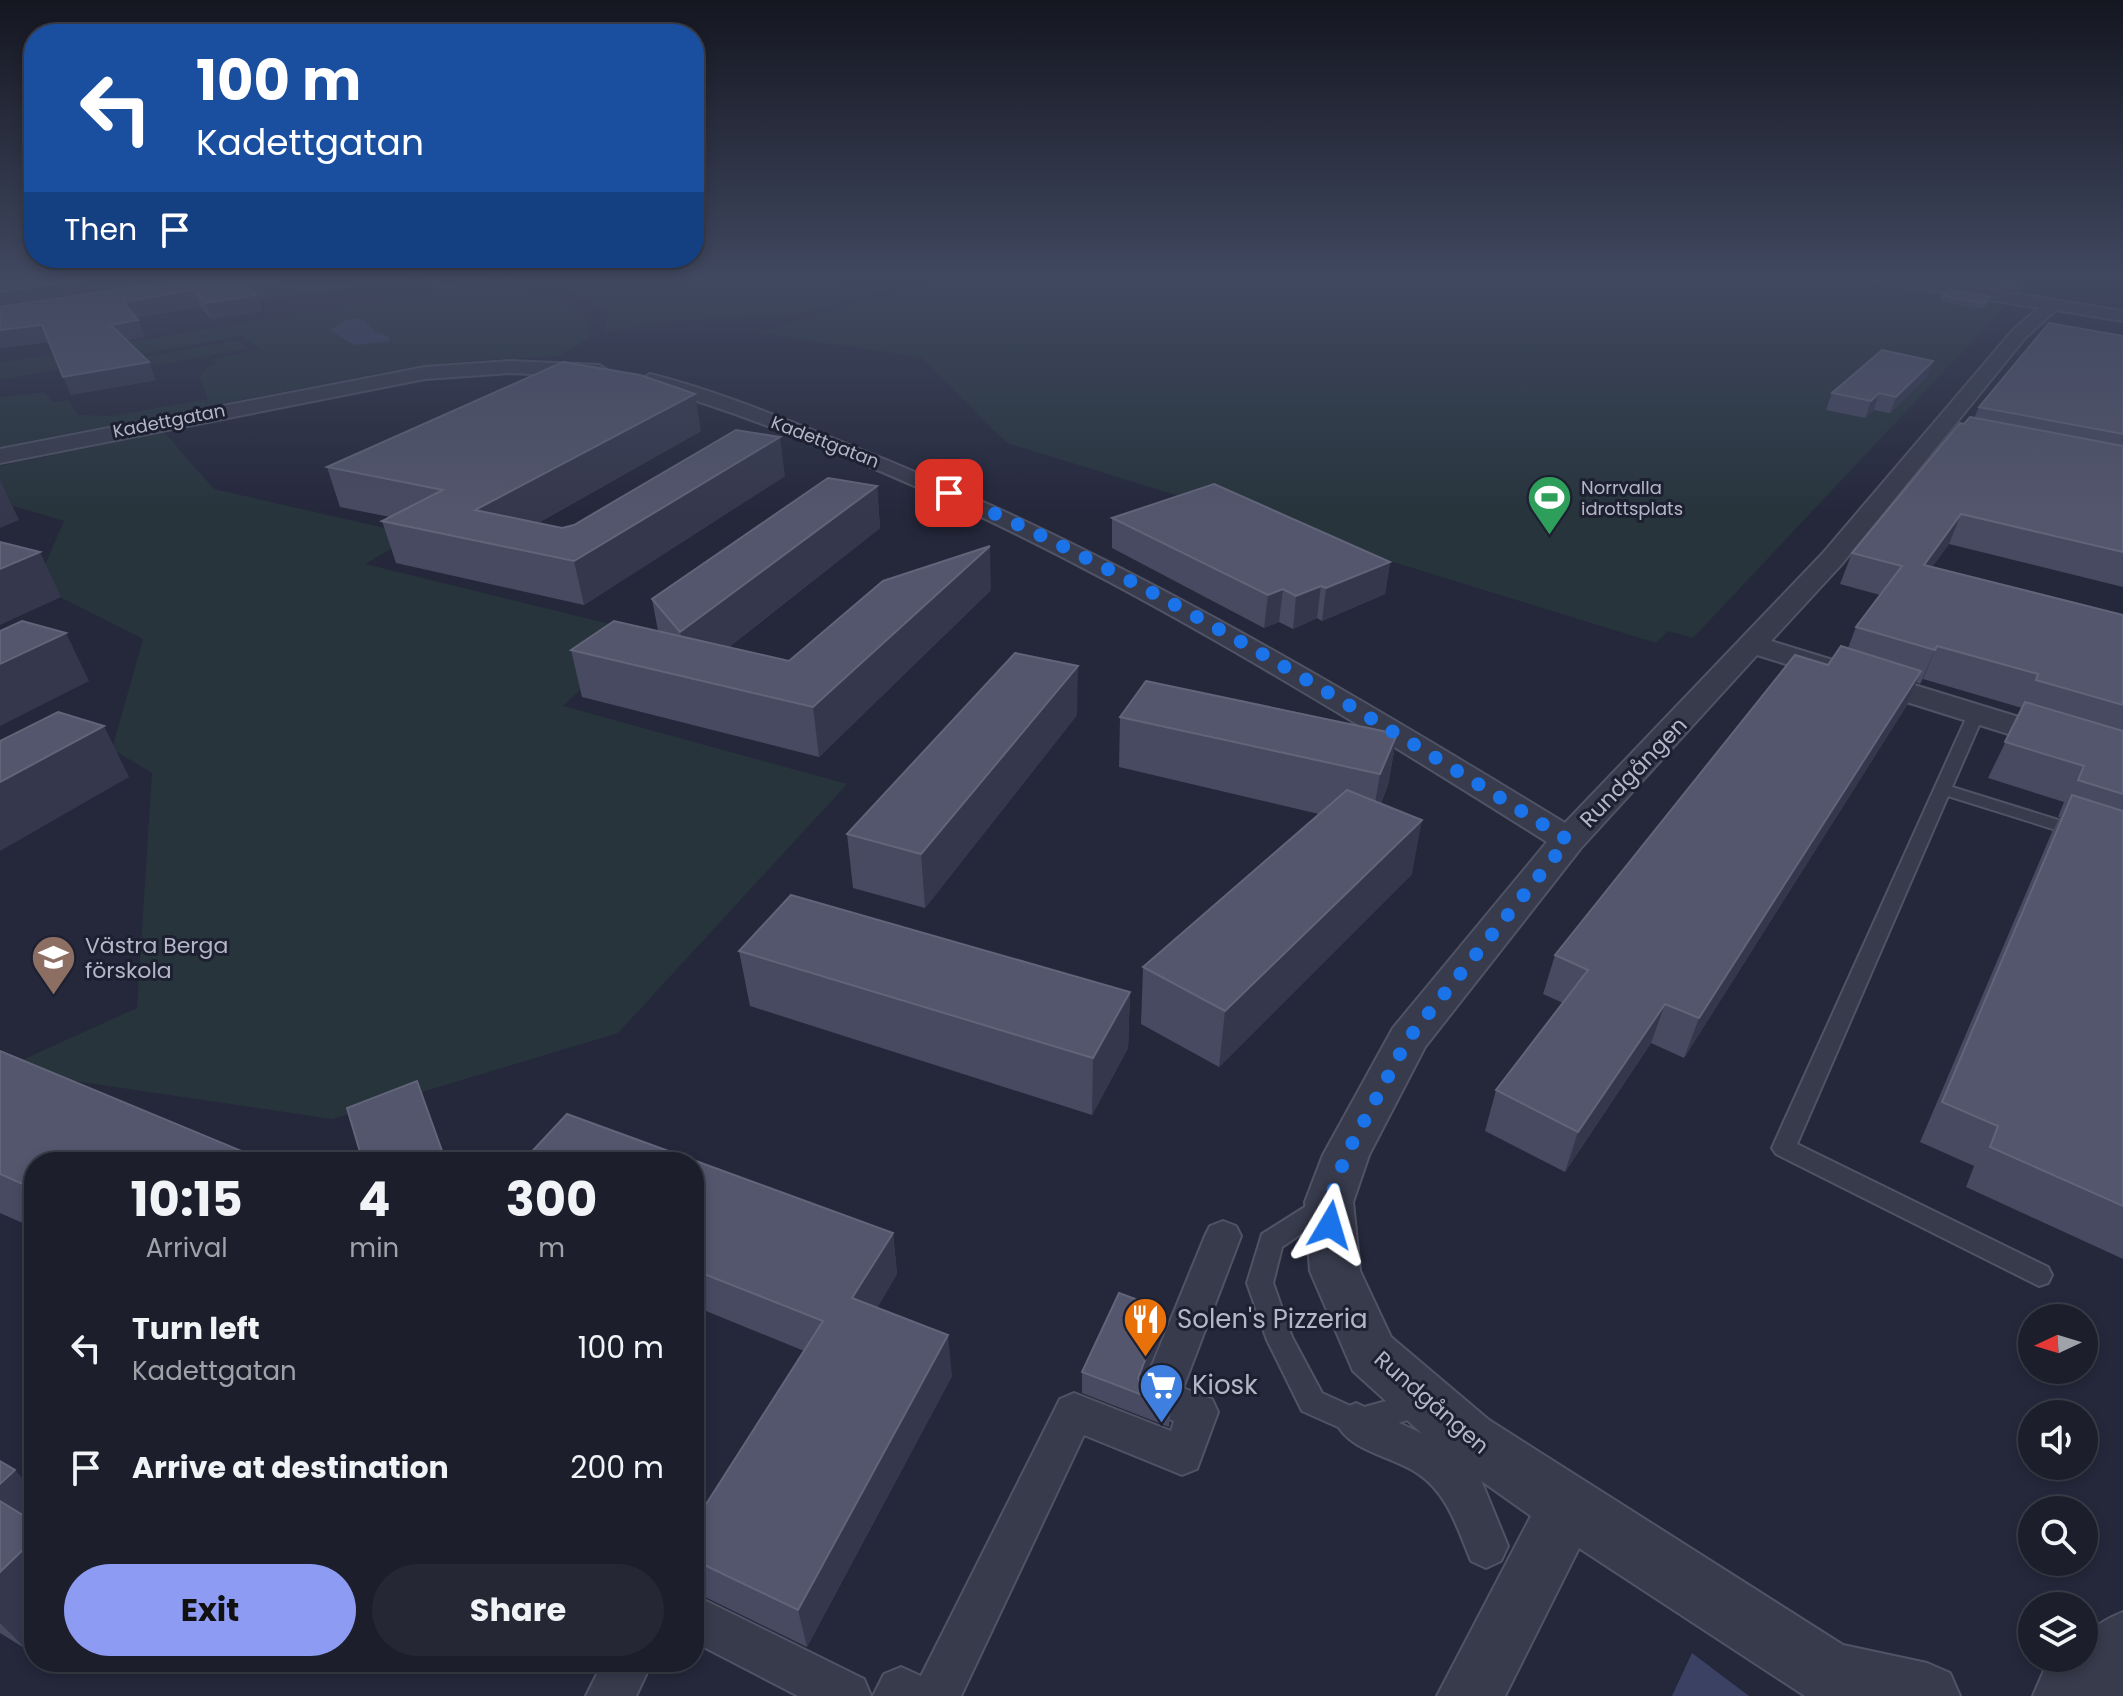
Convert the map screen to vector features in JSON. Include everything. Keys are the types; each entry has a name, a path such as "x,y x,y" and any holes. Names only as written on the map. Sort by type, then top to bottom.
{"street":[{"name":"Rundgången","path":"1927,1696 1840,1685 1469,1439 1372,1354 1349,1308 1331,1248 1329,1202 1346,1155 1408,1039 1568,840 1754,645 1944,435 2003,355"},
{"name":"Kadettgatan","path":"0,456 425,373 532,367 624,375 710,400 856,453 1023,526 1147,588 1250,647 1568,840"},
{"path":"1754,645 2123,760"},
{"path":"936,1696 1074,1412 1182,1455 1198,1412 1159,1397 1223,1236"},
{"path":"1356,1422 1434,1460 1466,1495 1486,1546"},
{"path":"1470,1696 1568,1507"},
{"path":"704,1623 847,1696"},
{"path":"2073,1696 2107,1680 2123,1651"},
{"path":"610,1696 623,1672"},
{"path":"897,1696 901,1691 912,1696"}],"lane":[{"path":"1976,714 1784,1148 2039,1275"},
{"path":"1942,789 2123,846"},
{"path":"1329,1202 1271,1241 1260,1283 1280,1340 1312,1402 1356,1422 1428,1403"}],"shaded area":[{"path":"48,355 137,355 0,380 0,363"},
{"path":"154,355 212,355 145,367 138,358"},
{"path":"231,355 560,355 454,362 384,372 0,447 0,397 45,392 53,402 68,400 79,415 112,416 208,399 199,377 209,365 217,364 213,359"},
{"name":"Norrvalla idrottsplats","path":"908,355 1959,355 1693,638 1668,631 1656,643 1007,443 921,357"},
{"path":"164,432 214,489 415,535 365,564 642,632 563,706 847,784 618,1033 332,1119 0,1070 137,1008 152,773 112,749 143,639 36,585 64,521 0,502 0,466"}],"water":[{"path":"1692,1653 1749,1696 1672,1696"}],"building":[{"path":"54,355 142,355 149,362 63,377"},
{"path":"1876,355 1906,355 1933,361 1896,397 1879,393 1871,401 1832,393"},
{"path":"2022,355 2123,355 2123,434 1979,407"},
{"path":"563,362 640,375 695,394 475,510 562,528 574,525 736,430 780,437 574,561 382,521 443,490 327,467"},
{"path":"1970,417 2123,446 2123,552 1961,514 1924,565 2123,615 2123,705 2036,680 2038,674 1937,646 1935,650 1856,627 1902,566 1852,553 1960,423 1964,424"},
{"path":"828,478 877,486 680,632 652,599"},
{"path":"1214,484 1390,562 1326,588 1321,586 1296,596 1283,589 1268,595 1112,518"},
{"path":"0,542 40,552 0,569"},
{"path":"990,546 813,707 571,650 614,621 789,661 883,581"},
{"path":"22,621 66,633 0,664 0,631"},
{"path":"1841,646 1921,671 1699,1018 1665,1004 1578,1132 1496,1090 1588,970 1555,955 1795,655 1828,665"},
{"path":"1015,653 1078,666 921,854 847,834"},
{"path":"1146,681 1397,734 1380,774 1120,717"},
{"path":"2025,702 2123,731 2123,794 2078,780 2084,766 2005,742"},
{"path":"58,712 104,726 0,782 0,741"},
{"path":"1347,790 1422,820 1225,1011 1143,967"},
{"path":"2072,795 2123,811 2123,1206 1990,1147 1998,1126 1942,1102"},
{"path":"791,895 1130,992 1093,1058 739,951"},
{"path":"0,1051 244,1152 24,1152 24,1185 0,1174"},
{"path":"417,1081 442,1152 360,1152 347,1108"},
{"path":"567,1114 671,1152 531,1152"},
{"path":"704,1164 893,1233 852,1298 948,1335 798,1610 704,1565 704,1507 823,1321 704,1274"},
{"path":"1119,1293 1165,1310 1138,1378 1145,1392 1172,1402 1171,1406 1082,1372"},
{"path":"0,1461 15,1470 0,1484"},
{"path":"0,1501 24,1516 24,1549 0,1572"}],"place":[{"name":"Norrvalla idrottsplats","path":"1550,537"},
{"name":"Västra Berga förskola","path":"54,997"},
{"name":"Solen's Pizzeria","path":"1146,1358"},
{"name":"Kiosk","path":"1161,1424"}],"route":[{"path":"949,493 1147,588 1362,712 1568,840 1408,1039 1346,1155 1329,1202 1330,1225"}]}
